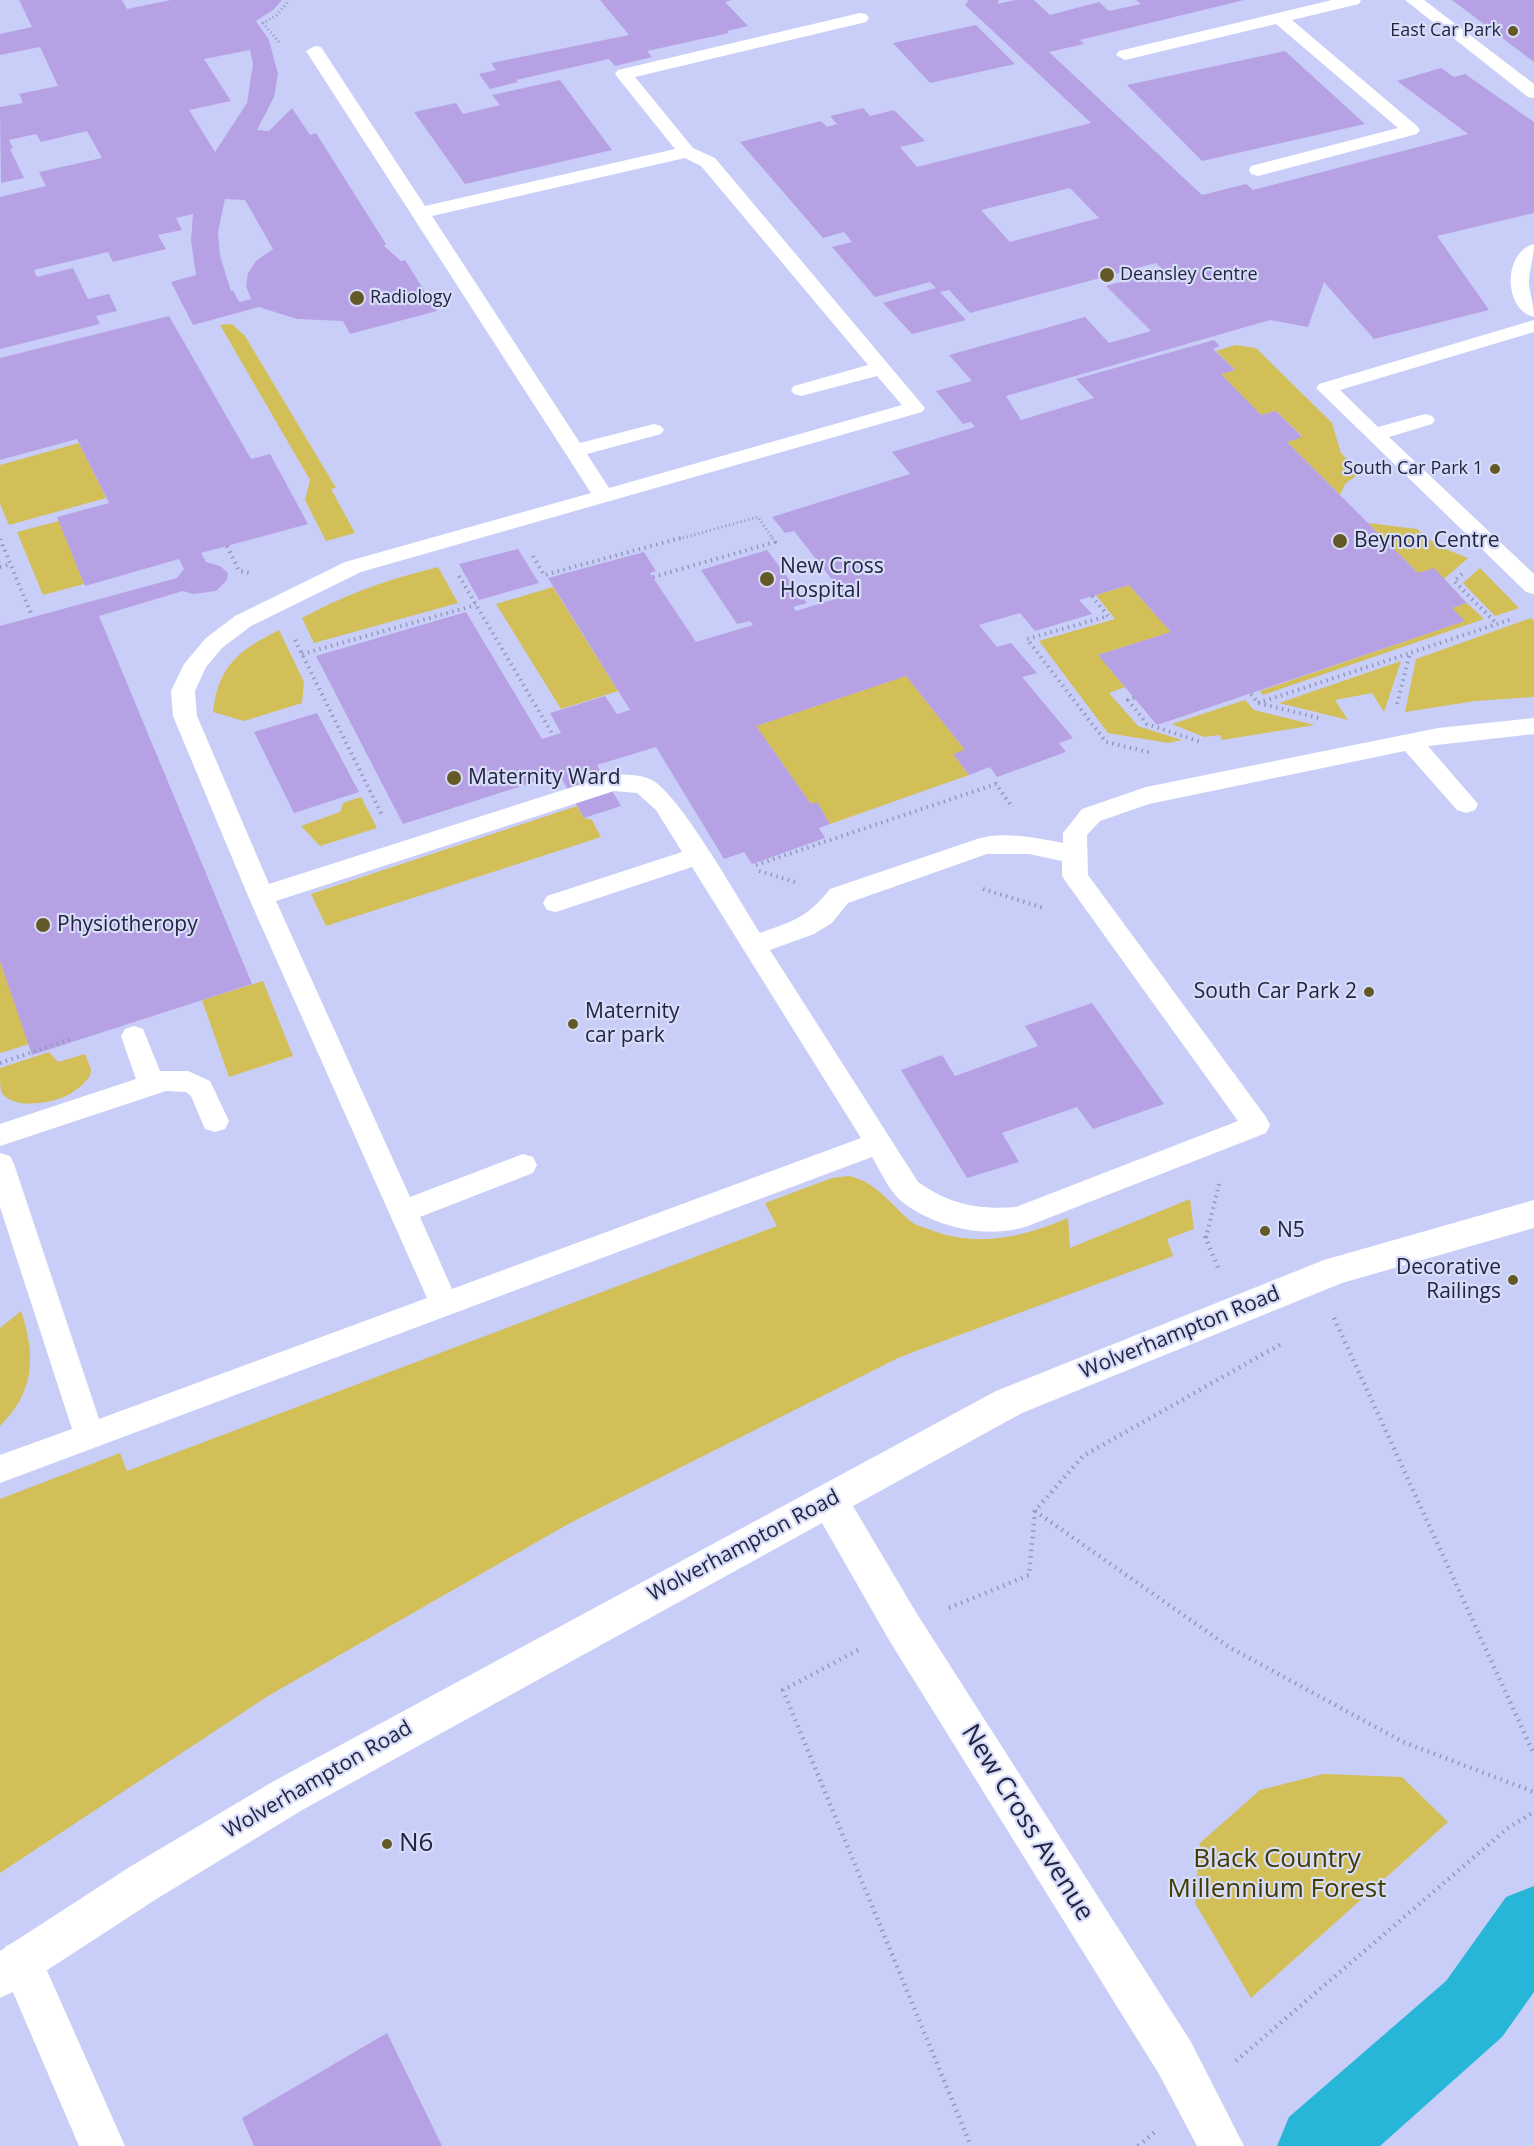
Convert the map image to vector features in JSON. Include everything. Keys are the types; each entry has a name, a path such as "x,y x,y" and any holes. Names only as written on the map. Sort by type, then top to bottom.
{"street":[{"name":"Wolverhampton Road","path":"10,1969 289,1795 490,1683 830,1501 1009,1402 1336,1270 1534,1214"},
{"name":"New Cross Avenue","path":"830,1501 903,1627 1175,2058 1221,2146"},
{"path":"10,1969 102,2146"}],"lane":[{"path":"1125,55 1353,0"},
{"path":"1413,0 1534,93"},
{"path":"445,1305 261,896 184,716 183,691 196,664 214,643 243,621 353,567 915,408 708,162 687,152 624,74 860,18"},
{"path":"1258,170 1411,130 1279,18"},
{"path":"315,51 604,496"},
{"path":"420,213 687,152"},
{"path":"1534,250 1525,259 1518,277 1520,294 1534,311"},
{"path":"1534,326 1326,387 1534,587"},
{"path":"801,390 882,368"},
{"path":"1375,434 1425,420"},
{"path":"575,452 654,430"},
{"path":"261,896 613,782 643,785 665,804 908,1190 928,1206 988,1221 1018,1218 1256,1125 1075,876 1075,833 1091,815 1146,796 1411,742 1503,728 1534,726"},
{"path":"1411,742 1466,804"},
{"path":"753,946 805,927 823,916 839,896 986,845 1029,845 1075,855"},
{"path":"556,903 698,856"},
{"path":"134,1036 151,1085"},
{"path":"0,1135 166,1080 190,1080 203,1090 214,1121"},
{"path":"0,1469 878,1143"},
{"path":"0,1164 89,1436"},
{"path":"402,1212 523,1165"}],"path":[{"path":"514,521 544,575 758,517 775,542 653,577"},
{"path":"0,539 32,616"},
{"path":"439,542 553,735"},
{"path":"0,567 11,564"},
{"path":"1092,596 1108,616 1027,639 1106,742 1156,754"},
{"path":"277,603 400,851"},
{"path":"302,654 476,605"},
{"path":"1258,703 1515,618"},
{"path":"1396,709 1410,653"},
{"path":"1251,694 1258,703 1324,720"},
{"path":"1134,698 1128,700 1147,724 1206,744"},
{"path":"712,879 996,784 1022,820 1029,845"},
{"path":"916,869 1046,909 1050,916"},
{"path":"0,1063 71,1039"},
{"path":"1206,1144 1220,1186 1204,1236 1236,1310"},
{"path":"1323,1321 1333,1316 1534,1754"},
{"path":"971,2146 783,1690 903,1627 1029,1575 1035,1511 1083,1456 1287,1341"},
{"path":"1035,1511 1229,1647 1403,1742 1534,1791"},
{"path":"1228,2068 1508,1828 1534,1812"},
{"path":"1138,2146 1165,2123"}],"green space":[{"path":"232,324 245,336 336,488 331,489 355,533 326,541 305,500 310,480 220,325"},
{"path":"1235,345 1256,348 1332,423 1341,453 1360,473 1345,484 1340,495 1287,442 1302,436 1276,411 1261,415 1221,374 1235,370 1216,351"},
{"path":"79,443 106,498 9,525 0,504 0,465"},
{"path":"59,521 84,584 43,595 17,532"},
{"path":"1368,523 1417,529 1438,546 1468,558 1444,579 1418,573"},
{"path":"438,567 458,603 314,643 302,618 368,588"},
{"path":"1480,568 1519,608 1495,616 1463,583"},
{"path":"1129,585 1171,632 1098,655 1125,687 1109,693 1138,726 1182,740 1168,743 1108,733 1039,641 1115,619 1096,595"},
{"path":"553,587 618,691 561,709 496,604"},
{"path":"1467,603 1484,619 1263,695 1260,691 1464,621 1452,608"},
{"path":"1531,618 1534,621 1534,697 1475,701 1405,712 1416,659"},
{"path":"279,630 304,682 302,703 244,721 213,712 220,683 233,661 253,645"},
{"path":"1401,661 1384,712 1372,693 1335,700 1348,720 1279,703"},
{"path":"906,676 965,750 954,755 969,775 830,824 817,802 811,804 756,726"},
{"path":"1245,700 1254,710 1315,725 1222,740 1220,735 1204,737 1172,724"},
{"path":"361,797 377,828 320,846 301,826 340,812 343,803"},
{"path":"577,806 584,818 592,820 601,837 326,926 311,894"},
{"path":"0,961 29,1044 1,1053 0,1052"},
{"path":"263,981 293,1056 229,1077 202,1000"},
{"path":"49,1052 58,1062 85,1054 91,1069 90,1076 74,1091 53,1101 33,1104 14,1101 6,1097 1,1091 0,1068"},
{"path":"849,1176 875,1188 915,1224 966,1238 1000,1238 1017,1235 1068,1218 1070,1248 1190,1199 1194,1229 1167,1239 1173,1256 900,1357 570,1523 268,1696 0,1873 0,1499 120,1453 127,1471 777,1226 765,1203 832,1178"},
{"path":"21,1311 29,1343 29,1372 20,1400 0,1426 0,1328"},
{"name":"Black Country Millennium Forest","path":"1323,1774 1402,1777 1448,1822 1251,1998 1195,1903 1200,1843 1260,1790"}],"building":[{"path":"19,0 122,0 127,9 171,0 282,0 273,10 256,21 269,40 278,74 274,97 257,130 269,131 292,108 310,135 316,133 386,244 384,246 401,261 405,260 437,311 350,334 343,321 297,319 259,307 193,325 171,282 196,275 191,241 193,214 176,218 182,230 158,235 166,249 113,262 108,252 34,270 37,277 73,268 88,299 109,294 117,311 96,316 100,324 0,349 0,197 46,186 39,172 102,158 87,131 41,142 36,134 9,140 13,148 10,149 24,178 1,183 0,107 23,103 19,94 58,86 40,47 0,55 0,34 32,27","holes":["250,50 253,64 247,103 215,152 189,110 231,101 204,59","225,199 245,200 273,249 256,261 248,273 246,286 251,299 239,302 233,290 231,291 220,256 218,232"]},
{"path":"600,0 732,0 725,2 748,26 727,31 729,33 647,51 652,57 615,66 609,59 516,80 518,82 490,89 479,74 496,70 491,63 629,35"},
{"path":"969,0 999,0 997,4 1015,0 1034,0 1050,15 1099,2 1109,11 1141,4 1136,0 1244,0 1080,40 1084,44 1049,52 1202,195 1246,184 1253,190 1468,134 1397,81 1441,68 1454,77 1465,74 1534,122 1534,213 1437,236 1489,310 1374,339 1324,282 1308,327 1270,320 1006,396 1021,420 1094,398 1076,379 1214,340 1220,346 1213,349 1235,370 1221,374 1261,415 1276,411 1302,437 1287,442 1418,573 1434,568 1467,603 1452,608 1465,621 1157,725 1098,655 1171,632 1129,585 1079,600 1092,614 1035,631 1020,613 979,625 997,647 1011,643 1037,673 1022,677 1073,738 1059,743 1066,752 997,777 990,767 969,775 953,754 965,750 906,676 756,726 811,804 817,802 830,824 819,828 825,838 752,864 744,852 724,859 656,747 597,765 621,806 584,818 559,774 403,824 316,656 466,612 542,739 561,733 550,713 605,696 617,714 630,710 548,578 644,552 656,571 650,573 696,642 753,625 750,621 737,624 701,570 767,550 807,603 793,607 796,611 845,596 794,531 785,533 772,517 910,474 892,452 975,427 971,422 963,424 936,391 972,381 949,355 1085,317 1109,343 1151,331 1106,286 1163,270 1156,263 970,313 949,290 940,292 966,320 912,334 883,303 936,288 930,282 875,297 832,247 852,242 844,232 823,238 740,142 821,121 827,127 837,124 830,116 863,108 870,116 894,110 925,141 900,147 917,167 1091,123 965,5","holes":["1070,188 1099,218 1010,242 981,210"]},
{"name":"East Car Park","path":"1452,0 1534,0 1534,62"},
{"path":"976,25 1015,64 930,83 893,43"},
{"path":"1285,51 1365,124 1202,161 1127,85"},
{"path":"560,80 612,150 465,184 414,112 456,103 463,114 500,105 492,95"},
{"path":"169,316 251,459 270,454 308,524 201,553 206,562 220,566 228,573 227,580 216,591 193,594 183,591 99,616 252,984 32,1055 0,961 0,626 177,578 184,569 179,559 85,586 57,517 109,503 77,439 0,460 0,358"},
{"path":"518,549 539,583 479,600 459,564"},
{"path":"317,713 359,792 294,813 254,732"},
{"path":"1092,1003 1164,1104 1093,1129 1077,1107 1002,1133 1019,1162 967,1178 901,1070 942,1055 955,1076 1038,1046 1025,1026"},
{"path":"387,2033 442,2146 254,2146 242,2118"}],"waterway":[{"path":"1318,2146 1474,2009 1534,1925"}],"place":[{"name":"East Car Park","path":"1513,31"},
{"name":"Deansley Centre","path":"1107,275"},
{"name":"Radiology","path":"357,298"},
{"name":"South Car Park 1","path":"1495,469"},
{"name":"Beynon Centre","path":"1340,541"},
{"name":"New Cross Hospital","path":"767,579"},
{"name":"Maternity Ward","path":"454,778"},
{"name":"Physiotheropy","path":"43,925"},
{"name":"South Car Park 2","path":"1369,992"},
{"name":"Maternity car park","path":"573,1024"},
{"name":"N5","path":"1265,1231"},
{"name":"Decorative Railings","path":"1513,1280"},
{"name":"N6","path":"387,1844"}]}
